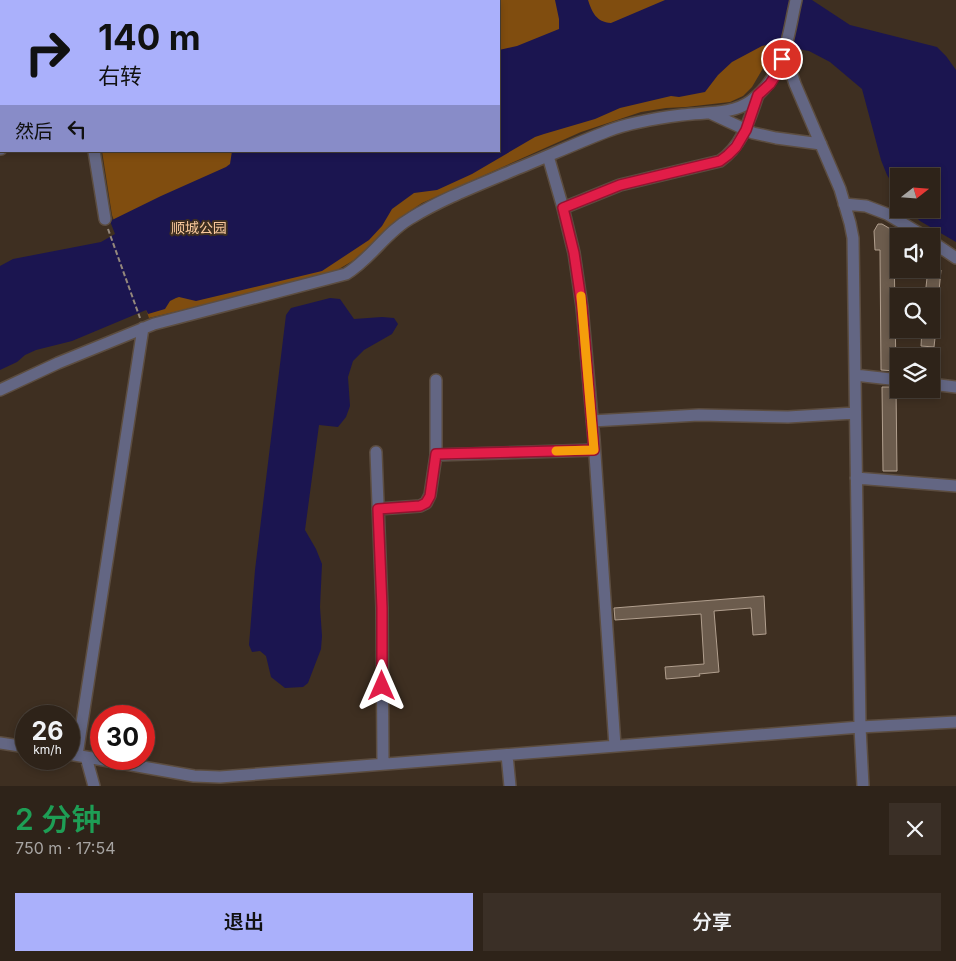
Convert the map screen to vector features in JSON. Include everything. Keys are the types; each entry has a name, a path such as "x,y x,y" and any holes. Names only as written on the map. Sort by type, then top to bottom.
{"street":[{"path":"0,390 58,363 143,328 170,319 346,274 362,264 410,218 449,198 610,130 630,124 675,116 727,111 744,106 770,84 779,70 786,48 796,0"},
{"path":"786,48 795,84 844,204 853,238 860,727 863,786"},
{"path":"563,208 620,185 720,161 736,147 746,130 758,95"},
{"path":"708,112 746,130 776,138 821,144"},
{"path":"94,152 105,219"},
{"path":"548,156 574,253 582,307 592,420 615,746"},
{"path":"844,204 866,206 887,214 911,228"},
{"path":"940,247 956,258"},
{"path":"80,736 143,328"},
{"path":"855,375 890,379"},
{"path":"378,509 420,506 426,503 430,496 436,454 436,380"},
{"path":"940,385 956,387"},
{"path":"592,420 699,415 788,418 855,413"},
{"path":"436,454 594,450"},
{"path":"376,452 382,608 382,764"},
{"path":"856,478 956,486"},
{"path":"80,756 194,776 220,777 860,727 956,722"},
{"path":"0,743 15,745"},
{"path":"507,755 510,786"},
{"path":"80,760 94,786"}],"path":[{"path":"105,219 143,328"}],"green space":[{"name":"顺城公园","path":"500,0 781,0 772,53 752,87 743,96 730,102 641,112 581,132 422,203 401,217 354,260 329,275 149,318 112,215 102,152 500,152"}],"shaded area":[{"name":"顺城公园","path":"555,0 588,0 598,18 611,23 665,0 812,0 850,25 937,47 956,70 956,242 940,233 940,228 932,228 917,218 940,218 940,168 890,168 890,180 881,160 862,89 830,62 809,51 771,44 762,46 732,62 718,75 705,92 679,97 671,96 620,108 595,119 535,137 472,174 437,190 414,193 392,209 382,226 369,240 322,271 196,301 179,297 170,301 165,309 148,314 146,310 72,341 36,350 0,370 0,266 13,259 101,242 115,234 110,221 226,167 230,164 232,152 500,152 500,50 517,46 559,29"},
{"path":"330,298 340,299 354,319 394,318 398,324 392,334 364,350 353,361 348,377 350,406 346,417 338,427 319,425 305,530 322,564 321,649 308,683 303,687 285,688 271,677 266,656 260,651 252,652 249,645 255,570 286,315 291,308"}],"building":[{"path":"878,224 890,229 890,278 894,278 895,288 890,288 890,338 895,338 896,348 890,348 890,371 881,370 880,250 875,250 874,231"},
{"path":"941,270 939,288 926,288 927,278 940,278"},
{"path":"921,338 935,338 934,347 921,346"},
{"path":"882,387 890,387 890,398 896,398 897,471 883,471"},
{"path":"764,596 766,634 753,635 751,608 714,611 719,672 699,674 700,676 666,679 665,667 704,664 701,614 615,620 614,608"}],"slow traffic":[{"path":"556,451 594,450 581,296"}],"route":[{"path":"382,686 382,608 378,509 420,506 426,503 430,496 436,454 594,450 582,307 574,253 563,208 620,185 650,176 720,161 736,147 746,130 758,95 770,84 779,70 782,59"}]}
